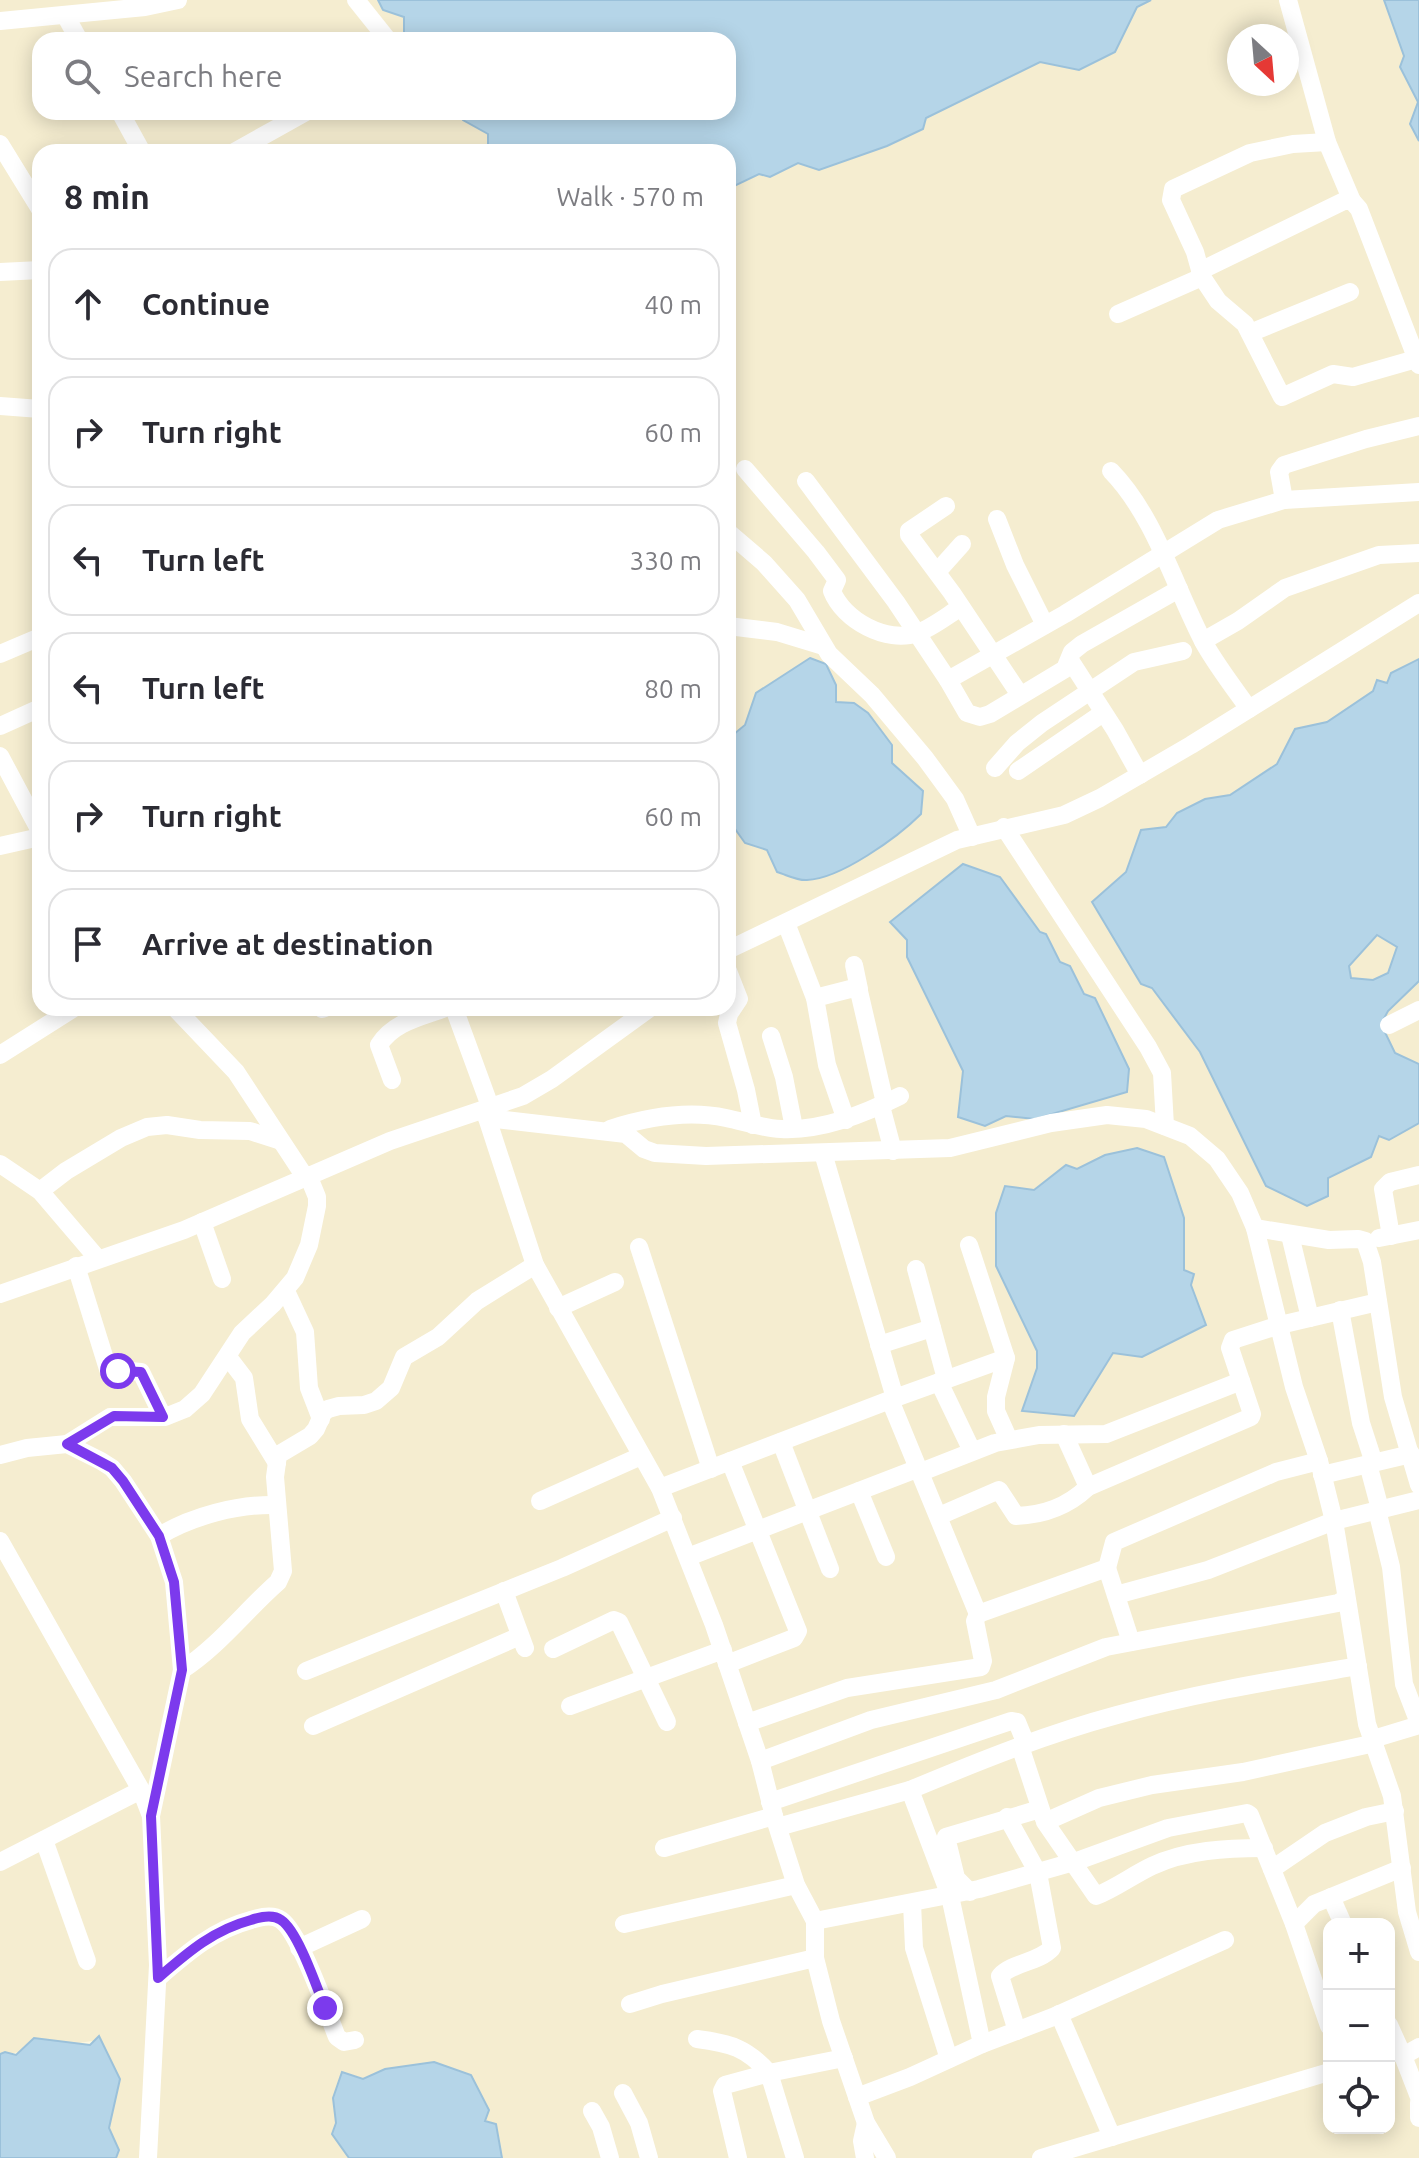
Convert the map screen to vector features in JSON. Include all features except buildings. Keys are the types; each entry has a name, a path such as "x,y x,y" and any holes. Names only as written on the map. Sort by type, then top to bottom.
{"street":[{"path":"0,21 47,8 65,15 145,7 178,0"},
{"path":"356,0 382,32"},
{"path":"1288,0 1327,142 1352,201 1359,209 1418,362 1353,377 1333,374 1283,397 1240,318 1218,301 1201,274 1171,200 1173,189 1250,153 1293,144 1327,142"},
{"path":"65,15 75,32"},
{"path":"124,120 138,144"},
{"path":"251,144 292,120"},
{"path":"0,144 32,196"},
{"path":"1118,314 1344,201 1352,201"},
{"path":"0,272 32,270"},
{"path":"1250,333 1350,292"},
{"path":"0,406 32,408"},
{"path":"1284,500 1279,472 1284,465 1419,426"},
{"path":"745,469 837,580 832,591 834,597 851,614 883,636 917,634 961,607"},
{"path":"1111,471 1128,489 1203,641 1249,709"},
{"path":"806,481 917,634 967,713 973,717 990,714 1065,669 1072,652 1082,644 1179,589"},
{"path":"948,680 1162,556 1218,520 1284,500 1419,492"},
{"path":"946,506 909,531 1020,695"},
{"path":"997,519 1015,565 1045,625"},
{"path":"736,539 764,563 797,600 823,646 872,695 925,758 955,799 972,837"},
{"path":"937,572 962,544"},
{"path":"1203,641 1285,588 1379,555 1419,553"},
{"path":"736,946 957,840 1064,815 1140,775 1419,603"},
{"path":"736,627 777,632 823,646"},
{"path":"0,654 32,640"},
{"path":"995,768 1017,743 1042,723 1141,659 1183,651"},
{"path":"1070,660 1140,775"},
{"path":"0,726 32,712"},
{"path":"1018,771 1103,713"},
{"path":"0,756 32,816"},
{"path":"1004,827 1079,946 1148,1047 1162,1073 1165,1126"},
{"path":"0,846 32,839"},
{"path":"786,923 815,998 827,1065 846,1120"},
{"path":"854,965 888,1102 893,1151"},
{"path":"815,998 856,985 859,989"},
{"path":"1389,1025 1419,1010"},
{"path":"0,1055 61,1016"},
{"path":"0,1455 27,1448 67,1444 114,1416 163,1417 185,1409 202,1394 242,1333 286,1291 302,1264 315,1221 317,1197 236,1072 183,1016"},
{"path":"392,1080 379,1045 394,1027 424,1016"},
{"path":"457,1016 535,1265 660,1488 688,1557 760,1761 796,1885 815,1921 815,1958 831,2021 866,2123 887,2158"},
{"path":"0,1294 202,1222 306,1176 449,1120 489,1113 552,1079 639,1016"},
{"path":"729,1016 727,1023 753,1125"},
{"path":"771,1036 784,1077 794,1128"},
{"path":"604,1131 644,1118 681,1116 723,1117 753,1125 794,1128 846,1120 888,1102"},
{"path":"489,1113 626,1134 644,1149 655,1153 706,1156 950,1148 1051,1123 1107,1115 1146,1119 1165,1126 1190,1136 1217,1159 1240,1193 1255,1228 1294,1387 1334,1521 1367,1724 1395,1811 1402,1868 1419,1952"},
{"path":"40,1191 110,1144 147,1127 167,1125 200,1130 250,1131 281,1141"},
{"path":"747,1723 847,1688 981,1667 983,1661 975,1621 978,1614 892,1399 823,1153"},
{"path":"0,1164 40,1191 98,1259"},
{"path":"1391,1236 1383,1189 1390,1182 1419,1175"},
{"path":"202,1222 222,1279"},
{"path":"1255,1228 1329,1240 1365,1241 1419,1230"},
{"path":"1290,1235 1310,1318"},
{"path":"1365,1241 1393,1397 1410,1416 1411,1454 1419,1485"},
{"path":"969,1245 1006,1358 996,1397 996,1411 1009,1440"},
{"path":"639,1247 711,1469"},
{"path":"182,1670 203,1657 278,1582 283,1571 276,1505 278,1455 310,1436 328,1409 376,1401 391,1388 404,1357 438,1337 477,1301 535,1265"},
{"path":"76,1266 108,1369 141,1372 163,1417"},
{"path":"916,1269 942,1381 972,1451"},
{"path":"558,1308 615,1282"},
{"path":"286,1291 305,1332 309,1388 321,1419"},
{"path":"939,1516 999,1490 1016,1516 1047,1512 1075,1500 1088,1487 1251,1417 1231,1343 1233,1340 1280,1325 1378,1302"},
{"path":"970,1892 956,1878 946,1837 1007,1817 1042,1815 1152,1785 1243,1772 1374,1741 1419,1724 1404,1684 1391,1567 1340,1310"},
{"path":"879,1345 932,1328"},
{"path":"228,1357 244,1378 250,1419 277,1463"},
{"path":"660,1488 1006,1358"},
{"path":"688,1557 972,1451 1009,1440 1064,1434 1106,1434 1241,1381"},
{"path":"1064,1434 1088,1487"},
{"path":"781,1442 830,1569"},
{"path":"67,1444 112,1468 159,1536 174,1582 182,1670 151,1816 158,1978 148,2158"},
{"path":"1131,1642 1107,1568 1114,1542 1276,1472 1371,1463 1411,1454"},
{"path":"540,1501 641,1456"},
{"path":"570,1706 647,1677 794,1638 798,1631 730,1461"},
{"path":"859,1491 886,1557"},
{"path":"1116,1595 1173,1582 1334,1521 1419,1500"},
{"path":"159,1536 192,1521 227,1511 276,1505"},
{"path":"306,1671 673,1518"},
{"path":"0,1541 141,1790 151,1816"},
{"path":"978,1614 1107,1568"},
{"path":"313,1726 523,1642 504,1591"},
{"path":"760,1761 871,1720 996,1690 1106,1647 1338,1603 1345,1599 1346,1593"},
{"path":"553,1649 614,1620 619,1622 667,1722"},
{"path":"774,1815 910,1790 1023,1745 1115,1715 1189,1696 1358,1666"},
{"path":"664,1848 774,1815 1011,1721 1017,1722 1042,1815 1096,1896 1156,1864 1177,1857 1231,1848 1264,1848"},
{"path":"0,1862 141,1790"},
{"path":"910,1790 950,1896 982,2044"},
{"path":"1272,1869 1325,1833 1366,1817 1395,1811"},
{"path":"815,1921 970,1892 1038,1873 1168,1828 1247,1813 1294,1924 1323,2009"},
{"path":"1007,1817 1038,1873 1052,1948 1000,1976 1017,2031"},
{"path":"44,1840 87,1961"},
{"path":"1294,1924 1314,1904 1402,1868"},
{"path":"624,1924 796,1885"},
{"path":"1331,1897 1340,1918"},
{"path":"912,1903 914,1948 949,2059"},
{"path":"158,1978 211,1935 234,1924 258,1918 279,1918 290,1930 299,1948 337,2037 344,2042 355,2040"},
{"path":"299,1948 362,1919"},
{"path":"857,2097 1059,2014 1225,1940"},
{"path":"630,2004 815,1958"},
{"path":"1059,2014 1112,2137"},
{"path":"697,2039 744,2050 760,2062 769,2073 795,2158"},
{"path":"1404,2052 1419,2100 1419,2118"},
{"path":"738,2158 722,2091 725,2085 844,2058"},
{"path":"1041,2158 1323,2074"},
{"path":"623,2093 639,2123 649,2158"},
{"path":"592,2111 601,2127 610,2158"},
{"path":"865,2158 862,2141 866,2123"}],"shaded area":[{"path":"0,0 1419,0 1419,2158 94,2158 111,2079 92,2041 0,2055"}],"water":[{"path":"378,0 1151,0 1137,7 1115,52 1079,70 1040,62 926,118 923,129 887,146 819,170 798,163 770,177 759,174 736,185 736,144 488,144 488,134 463,120 736,120 736,32 404,32 404,17 383,10"},
{"path":"1384,0 1419,0 1419,141 1410,124 1418,102 1400,67 1404,56"},
{"path":"810,658 826,664 836,685 836,702 854,703 868,713 892,745 892,763 923,791 921,814 868,855 836,872 804,880 777,872 767,850 745,843 736,830 736,732 745,725 756,693"},
{"path":"1419,659 1419,981 1388,1011 1381,1024 1395,1053 1419,1064 1419,1123 1389,1140 1379,1136 1371,1157 1328,1178 1328,1196 1307,1206 1266,1186 1200,1052 1152,988 1141,984 1092,902 1126,872 1141,830 1166,827 1177,813 1205,799 1230,795 1277,764 1295,729 1327,722 1373,691 1377,680 1387,683 1391,673","holes":["1377,935 1397,947 1388,973 1373,980 1351,978 1349,966"]},
{"path":"963,864 1000,877 1040,932 1046,934 1060,962 1070,966 1084,994 1095,998 1129,1069 1127,1092 1035,1119 1006,1116 985,1126 958,1117 963,1071 907,957 907,940 890,922"},
{"path":"1137,1148 1164,1157 1184,1218 1184,1270 1194,1274 1191,1285 1206,1325 1142,1357 1113,1353 1074,1416 1022,1411 1037,1368 1037,1351 996,1266 996,1213 1005,1186 1034,1190 1066,1165 1077,1169 1105,1155"},
{"path":"99,2036 120,2079 109,2128 119,2150 116,2158 0,2158 0,2054 16,2055 34,2038 90,2045"},
{"path":"434,2062 471,2075 489,2110 485,2121 496,2124 502,2158 349,2158 332,2134 336,2123 333,2098 342,2072 363,2079 385,2069"}],"route":[{"path":"118,1371 141,1372 163,1417 110,1417 67,1444 112,1468 123,1481 153,1523 174,1582 182,1670 151,1816 158,1978 198,1944 224,1928 274,1916 290,1930 325,2008"}]}
